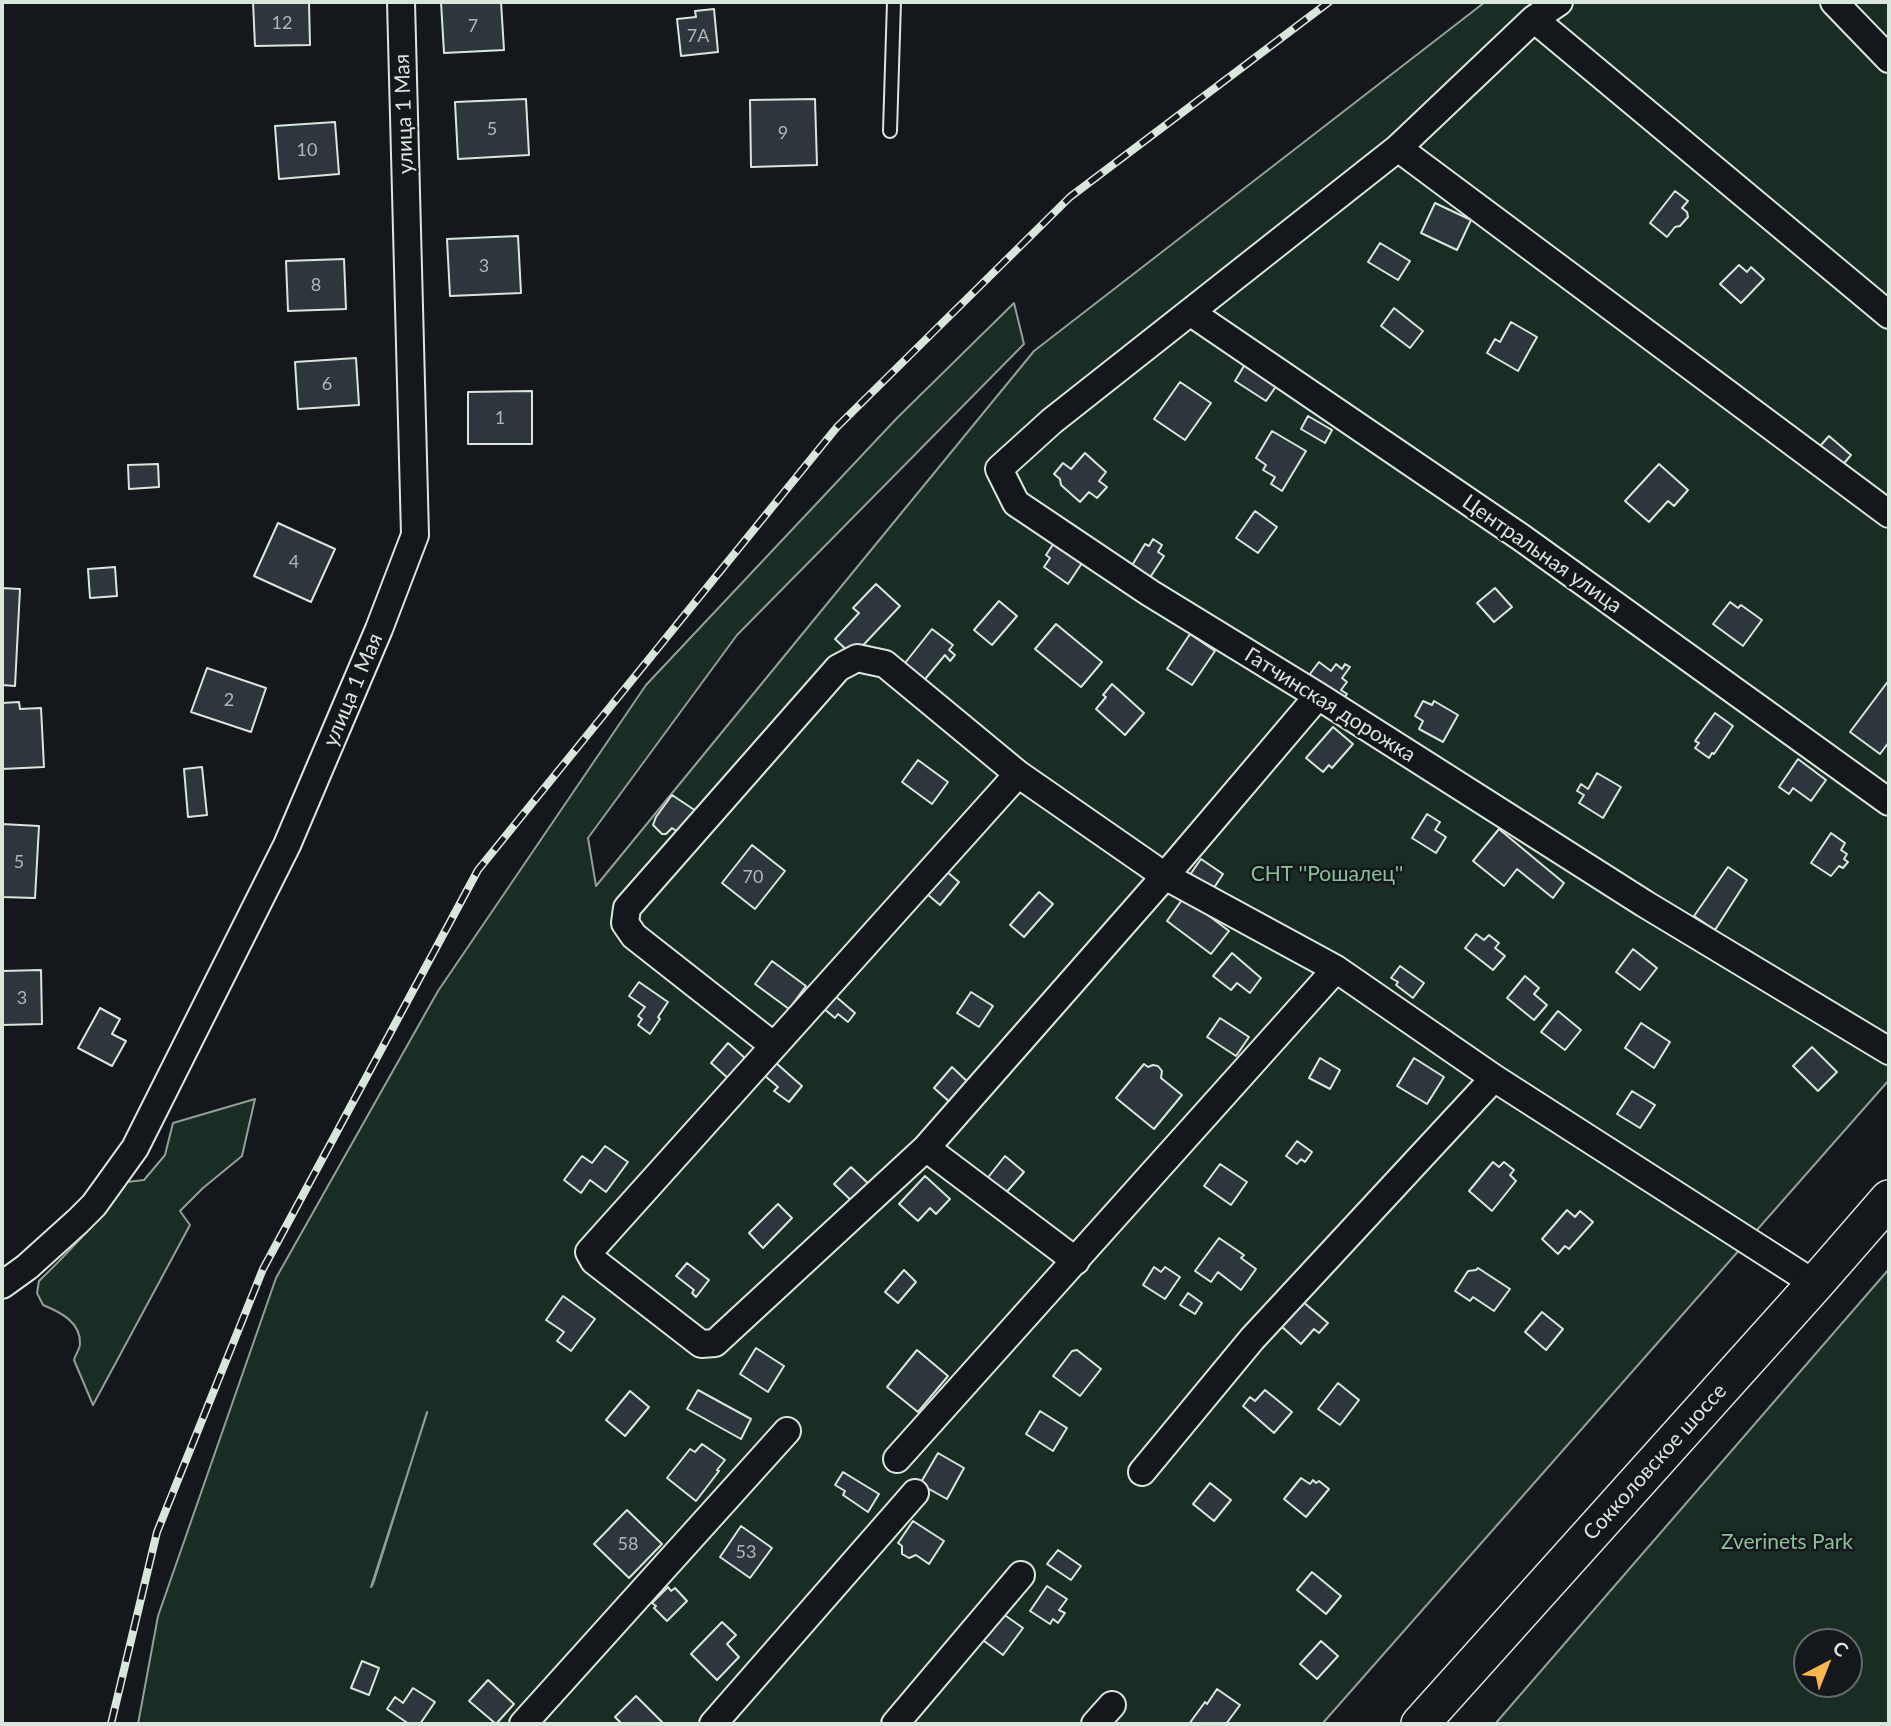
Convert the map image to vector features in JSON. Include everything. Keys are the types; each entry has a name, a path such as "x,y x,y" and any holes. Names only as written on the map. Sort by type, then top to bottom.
{"main road":[{"name":"Сокколовское шоссе","path":"1420,1724 1889,1199"}],"street":[{"name":"улица 1 Мая","path":"2,1285 27,1267 94,1205 135,1148 287,845 374,641 415,536 401,2"},
{"path":"1190,312 1398,148 1534,19 1559,2"},
{"path":"1834,2 1889,59"},
{"path":"1534,19 1889,315"},
{"path":"1398,148 1889,514"},
{"name":"Гатчинская дорожка","path":"1190,312 1052,421 999,470 1016,503 1150,593 1318,696 1645,904 1889,1051"},
{"name":"Центральная улица","path":"1190,312 1521,538 1889,802"},
{"path":"774,1046 634,936 625,923 627,908 838,668 857,658 885,664 1018,774 1165,876 1336,969 1494,1078 1815,1284"},
{"path":"1018,774 589,1252 594,1261 701,1344 715,1343 926,1148 1165,876 1318,696"},
{"path":"897,1460 1336,969"},
{"path":"1142,1472 1252,1339 1494,1078"},
{"path":"926,1148 1076,1261"},
{"path":"523,1724 787,1431"},
{"path":"713,1724 915,1493"},
{"path":"895,1724 1021,1575"}],"lane":[{"path":"890,131 894,2"}],"green space":[{"name":"СНТ ''Рошалец''","path":"1485,2 1889,2 1889,1080 1322,1724 138,1724 158,1616 276,1278 438,991 646,685 897,418 1014,303 1024,344 737,635 588,838 596,886 1034,351","holes":["414,1453 373,1584 371,1587"]},
{"path":"255,1099 242,1156 180,1211 190,1225 93,1405 74,1360 80,1344 77,1330 68,1319 43,1305 37,1293 39,1281 85,1234 127,1182 144,1180 165,1155 173,1123"},
{"name":"Zverinets Park","path":"1889,1269 1889,1724 1495,1724"}],"building":[{"path":"253,2 309,2 310,45 255,46"},
{"path":"441,2 501,2 504,50 444,53"},
{"path":"714,9 718,52 681,56 677,19 696,17 695,11"},
{"path":"526,99 529,155 458,159 455,102"},
{"path":"815,99 817,165 751,167 750,100"},
{"path":"335,122 339,174 279,179 275,126"},
{"path":"1675,191 1688,201 1682,208 1688,217 1667,237 1650,223"},
{"path":"1435,203 1471,220 1457,250 1421,233"},
{"path":"518,236 521,293 450,296 447,239"},
{"path":"1380,243 1410,261 1398,280 1368,262"},
{"path":"344,259 346,309 288,311 286,261"},
{"path":"1739,265 1747,272 1751,267 1764,279 1741,303 1720,284"},
{"path":"1394,308 1423,331 1410,348 1381,326"},
{"path":"1511,322 1537,337 1518,371 1487,353 1495,339 1500,342"},
{"path":"356,358 359,405 298,409 295,362"},
{"path":"1247,361 1279,382 1266,401 1235,381"},
{"path":"1180,382 1211,403 1185,440 1154,419"},
{"path":"532,391 532,444 468,444 468,392"},
{"path":"1308,416 1332,430 1325,443 1301,429"},
{"path":"1272,431 1306,451 1282,491 1271,484 1275,477 1263,470 1266,465 1256,458"},
{"path":"1829,436 1851,455 1835,474 1813,454"},
{"path":"1085,453 1106,472 1099,481 1107,487 1097,498 1089,492 1080,502 1061,485 1060,479 1054,474 1063,463 1071,469"},
{"path":"158,464 159,487 129,489 128,465"},
{"path":"1659,464 1688,490 1674,506 1668,501 1649,522 1625,501"},
{"path":"1255,511 1277,527 1258,553 1236,538"},
{"path":"278,523 335,549 311,602 254,576"},
{"path":"1153,539 1162,545 1158,552 1164,556 1149,579 1131,567 1145,544 1149,546"},
{"path":"1054,543 1082,563 1068,584 1044,567 1050,558 1046,555"},
{"path":"115,567 117,596 90,598 88,569"},
{"path":"876,584 900,606 853,656 835,639 859,613 853,608"},
{"path":"2,588 20,589 15,686 2,685"},
{"path":"1495,588 1512,607 1494,622 1477,603"},
{"path":"999,601 1017,616 992,645 974,630"},
{"path":"1730,602 1738,608 1741,605 1762,620 1743,646 1713,624"},
{"path":"1056,624 1102,662 1081,687 1035,649"},
{"path":"932,629 953,645 949,650 955,655 950,661 945,655 921,684 901,668"},
{"path":"1190,634 1215,651 1192,685 1167,669"},
{"path":"1319,662 1331,671 1336,664 1342,669 1345,664 1350,667 1342,678 1347,682 1341,690 1347,694 1341,702 1307,678"},
{"path":"207,668 266,688 251,732 191,712"},
{"path":"1889,680 1889,742 1880,754 1850,732"},
{"path":"1112,684 1144,713 1125,735 1096,709"},
{"path":"1423,701 1432,705 1434,701 1458,715 1443,742 1419,729 1423,721 1415,716"},
{"path":"19,702 20,709 41,708 44,767 2,769 2,703"},
{"path":"1715,713 1733,726 1709,758 1695,748 1699,743 1695,741"},
{"path":"1333,727 1353,744 1332,768 1329,765 1323,772 1306,758"},
{"path":"1798,759 1826,780 1811,801 1793,788 1789,794 1779,787"},
{"path":"918,760 948,782 932,804 902,782"},
{"path":"202,767 207,815 188,817 184,769"},
{"path":"1597,773 1621,787 1603,818 1579,803 1584,795 1577,791 1581,784 1588,789"},
{"path":"672,795 699,813 684,836 672,828 662,834 653,825"},
{"path":"1427,814 1440,822 1435,830 1446,837 1436,853 1412,838"},
{"path":"2,824 39,826 35,898 2,897"},
{"path":"1499,829 1564,883 1553,898 1517,869 1504,886 1473,861"},
{"path":"1831,833 1845,843 1841,850 1847,854 1844,859 1848,862 1843,868 1839,866 1831,876 1811,863"},
{"path":"752,845 785,871 755,909 722,883"},
{"path":"1201,859 1223,874 1210,894 1187,879"},
{"path":"1728,867 1747,880 1715,930 1694,916"},
{"path":"946,871 959,882 940,905 927,894"},
{"path":"1039,892 1053,904 1024,937 1010,925"},
{"path":"1184,897 1229,931 1211,954 1167,921"},
{"path":"1476,934 1484,940 1489,935 1499,943 1495,948 1505,956 1493,970 1465,948"},
{"path":"1633,949 1657,968 1640,990 1616,972"},
{"path":"1232,953 1261,978 1250,993 1237,983 1231,990 1213,976"},
{"path":"772,961 806,986 789,1009 755,984"},
{"path":"1400,966 1424,983 1413,998 1391,978"},
{"path":"41,970 42,1024 2,1025 2,971"},
{"path":"1525,976 1539,988 1534,994 1547,1005 1534,1020 1507,998"},
{"path":"639,982 668,1002 650,1034 638,1025 642,1019 638,1016 645,1007 629,996"},
{"path":"971,992 993,1006 979,1027 957,1013"},
{"path":"834,995 855,1013 848,1022 838,1014 835,1018 823,1008"},
{"path":"100,1008 120,1019 112,1034 126,1041 112,1066 78,1048"},
{"path":"1558,1011 1581,1030 1565,1050 1541,1032"},
{"path":"1220,1018 1249,1037 1236,1056 1207,1037"},
{"path":"1641,1023 1670,1042 1654,1068 1625,1048"},
{"path":"728,1043 746,1059 729,1079 711,1063"},
{"path":"1812,1047 1837,1072 1818,1091 1793,1066"},
{"path":"1320,1058 1340,1070 1330,1089 1309,1078"},
{"path":"1414,1058 1444,1077 1427,1104 1397,1086"},
{"path":"776,1063 802,1086 789,1102 774,1091 778,1087 765,1076"},
{"path":"1144,1064 1148,1067 1158,1066 1162,1071 1161,1078 1182,1095 1154,1129 1116,1098"},
{"path":"952,1067 970,1084 952,1104 934,1088"},
{"path":"1632,1091 1655,1105 1640,1128 1617,1114"},
{"path":"1297,1141 1312,1152 1305,1162 1301,1159 1297,1164 1286,1156"},
{"path":"605,1146 628,1162 606,1192 590,1180 581,1193 564,1180 582,1156 592,1163"},
{"path":"1005,1156 1024,1172 1004,1195 986,1180"},
{"path":"1493,1162 1499,1167 1504,1162 1514,1170 1510,1175 1516,1181 1492,1211 1469,1191"},
{"path":"1220,1164 1247,1182 1231,1205 1204,1186"},
{"path":"851,1167 873,1188 856,1205 834,1184"},
{"path":"925,1176 950,1199 936,1214 930,1208 918,1221 899,1204"},
{"path":"778,1204 792,1218 763,1248 749,1233"},
{"path":"1567,1210 1575,1217 1580,1211 1593,1222 1569,1249 1565,1246 1558,1254 1542,1239"},
{"path":"1219,1238 1244,1255 1241,1258 1256,1269 1241,1290 1218,1272 1211,1282 1195,1271"},
{"path":"687,1263 709,1280 696,1297 692,1293 694,1290 676,1276"},
{"path":"1154,1267 1161,1272 1165,1267 1180,1277 1165,1299 1143,1285"},
{"path":"1478,1268 1510,1289 1494,1311 1473,1297 1470,1301 1455,1291 1468,1271"},
{"path":"904,1270 916,1282 898,1303 885,1292"},
{"path":"1188,1293 1202,1303 1195,1314 1180,1305"},
{"path":"563,1296 595,1319 571,1351 557,1341 564,1332 546,1320"},
{"path":"1302,1301 1328,1323 1319,1333 1314,1329 1301,1344 1281,1326"},
{"path":"1542,1312 1563,1329 1546,1350 1525,1332"},
{"path":"756,1348 784,1366 768,1392 740,1374"},
{"path":"917,1350 948,1376 918,1412 887,1387"},
{"path":"1077,1350 1101,1369 1080,1396 1053,1376 1072,1351"},
{"path":"1338,1383 1359,1400 1340,1425 1318,1409"},
{"path":"698,1390 751,1419 741,1439 687,1409"},
{"path":"1265,1390 1292,1412 1274,1433 1243,1406 1250,1397 1255,1401"},
{"path":"630,1391 649,1407 625,1436 606,1420"},
{"path":"1040,1411 1067,1428 1053,1451 1026,1434"},
{"path":"702,1444 725,1460 696,1501 667,1478 690,1449 695,1452"},
{"path":"938,1453 964,1468 947,1499 920,1484"},
{"path":"843,1472 879,1494 868,1512 843,1495 845,1491 835,1485"},
{"path":"1301,1478 1310,1484 1313,1480 1316,1483 1319,1481 1329,1489 1306,1517 1284,1499"},
{"path":"1210,1483 1231,1500 1214,1521 1193,1504"},
{"path":"627,1510 662,1544 629,1578 594,1544"},
{"path":"913,1521 944,1541 929,1564 916,1555 909,1558 902,1554 902,1546 898,1543"},
{"path":"741,1526 772,1548 750,1578 720,1557"},
{"path":"1058,1550 1081,1566 1071,1580 1047,1564"},
{"path":"1312,1572 1341,1596 1326,1614 1297,1590"},
{"path":"1047,1586 1067,1599 1059,1610 1065,1613 1058,1623 1053,1619 1050,1624 1030,1611"},
{"path":"668,1587 671,1591 675,1588 687,1601 667,1621 652,1603"},
{"path":"999,1611 1023,1628 1003,1655 980,1638"},
{"path":"722,1622 736,1635 727,1644 739,1657 717,1680 691,1654"},
{"path":"1321,1641 1338,1656 1317,1679 1300,1664"},
{"path":"362,1661 379,1668 369,1695 351,1688"},
{"path":"488,1680 514,1704 496,1724 469,1701"},
{"path":"413,1688 435,1702 420,1724 409,1724 387,1709 395,1697 403,1703"},
{"path":"1217,1689 1240,1705 1226,1724 1189,1724 1205,1702 1207,1704"},
{"path":"636,1696 664,1724 622,1724 615,1717"}],"railway":[{"path":"111,1724 157,1532 263,1269 478,870 837,427 1070,197 1329,2"}]}
